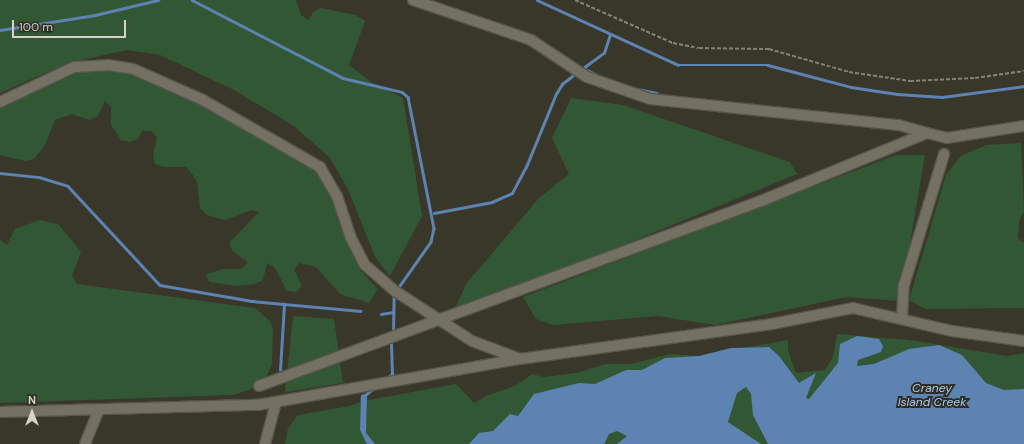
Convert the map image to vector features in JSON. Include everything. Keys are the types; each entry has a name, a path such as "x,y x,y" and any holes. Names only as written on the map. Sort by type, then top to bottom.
{"lane":[{"path":"413,0 531,40 587,77 650,99 899,125 947,138 1024,126"},
{"path":"0,102 74,67 108,65 133,69 203,100 320,167 337,196 351,238 365,265 395,291 472,341 520,359"},
{"path":"259,386 761,201 927,133"},
{"path":"902,318 904,286 944,154"},
{"path":"0,412 99,410 276,402 520,359 772,324 831,310 853,308 902,318 952,331 1024,341"},
{"path":"265,444 276,402"},
{"path":"85,444 99,410"}],"path":[{"path":"575,0 673,43 699,48 769,49 849,72 910,81 976,78 1024,71"}],"green space":[{"path":"0,0 296,0 301,15 309,20 313,12 321,8 355,15 365,21 349,65 371,82 403,98 422,216 390,276 375,257 348,189 330,158 294,126 234,90 160,55 127,50 68,63 0,93"},
{"path":"102,66 134,72 296,147 317,169 346,223 350,248 360,270 378,289 369,303 340,294 316,267 299,263 294,270 302,285 297,292 287,291 275,268 267,263 263,280 255,284 237,286 209,282 206,274 224,269 242,269 248,262 233,252 229,243 259,212 251,210 225,220 207,215 200,208 197,182 186,167 164,167 155,164 153,155 157,137 151,131 142,131 138,139 130,142 121,140 111,125 111,107 105,101 98,116 89,120 72,114 55,120 45,145 34,159 25,161 0,155 0,103 76,69"},
{"path":"571,98 623,105 790,162 797,174 452,315 466,284 539,198 569,174 552,138"},
{"path":"1021,143 1024,212 1019,221 1018,238 1024,243 1024,308 926,309 909,300 946,175 961,156 986,145"},
{"path":"896,155 925,155 900,301 846,297 715,325 658,316 553,325 536,319 523,297"},
{"path":"40,220 58,224 81,252 72,276 77,284 255,308 269,320 273,328 272,364 265,380 249,390 232,395 0,403 0,240 7,245 15,229"},
{"path":"293,316 334,319 343,383 285,392"},
{"name":"Craney Island Creek","path":"837,334 910,340 1007,356 1024,353 1024,444 285,444 288,428 298,415 350,406 360,402 361,395 367,394 368,400 456,384 474,403 488,395 515,386 532,374 544,377 576,373 606,364 631,364 670,354 699,356 788,340 788,351 796,373 825,370 833,357"}],"water":[{"name":"Craney Island Creek","path":"857,336 879,339 883,346 881,352 858,360 857,366 874,364 909,349 939,345 962,355 986,383 1004,390 1024,389 1024,444 768,444 753,415 751,394 746,387 737,393 728,422 761,444 617,444 627,436 617,431 609,434 604,444 469,444 479,433 493,431 510,414 518,416 534,394 579,383 595,384 626,370 642,370 665,358 699,356 731,348 769,347 779,356 799,383 816,373 806,398 809,399 838,363 840,344"},
{"path":"367,394 366,433 375,444 367,444 360,430 361,395"}],"waterway":[{"path":"0,30 95,15 158,0"},
{"path":"192,0 343,78 402,92 408,97 434,228 431,242 400,286"},
{"path":"537,0 678,65 768,65 851,87 898,94 942,97 1024,86"},
{"path":"583,68 604,53 610,35"},
{"path":"583,68 606,79"},
{"path":"434,213 492,202 512,193 526,167 556,94 562,84 575,74"},
{"path":"632,88 657,93"},
{"path":"0,173 39,177 68,186 160,285 252,301 361,311"},
{"path":"393,334 394,295"},
{"path":"280,370 284,304"},
{"path":"381,314 393,312"},
{"path":"386,379 392,374 391,341"},
{"path":"364,396 374,388"}]}
